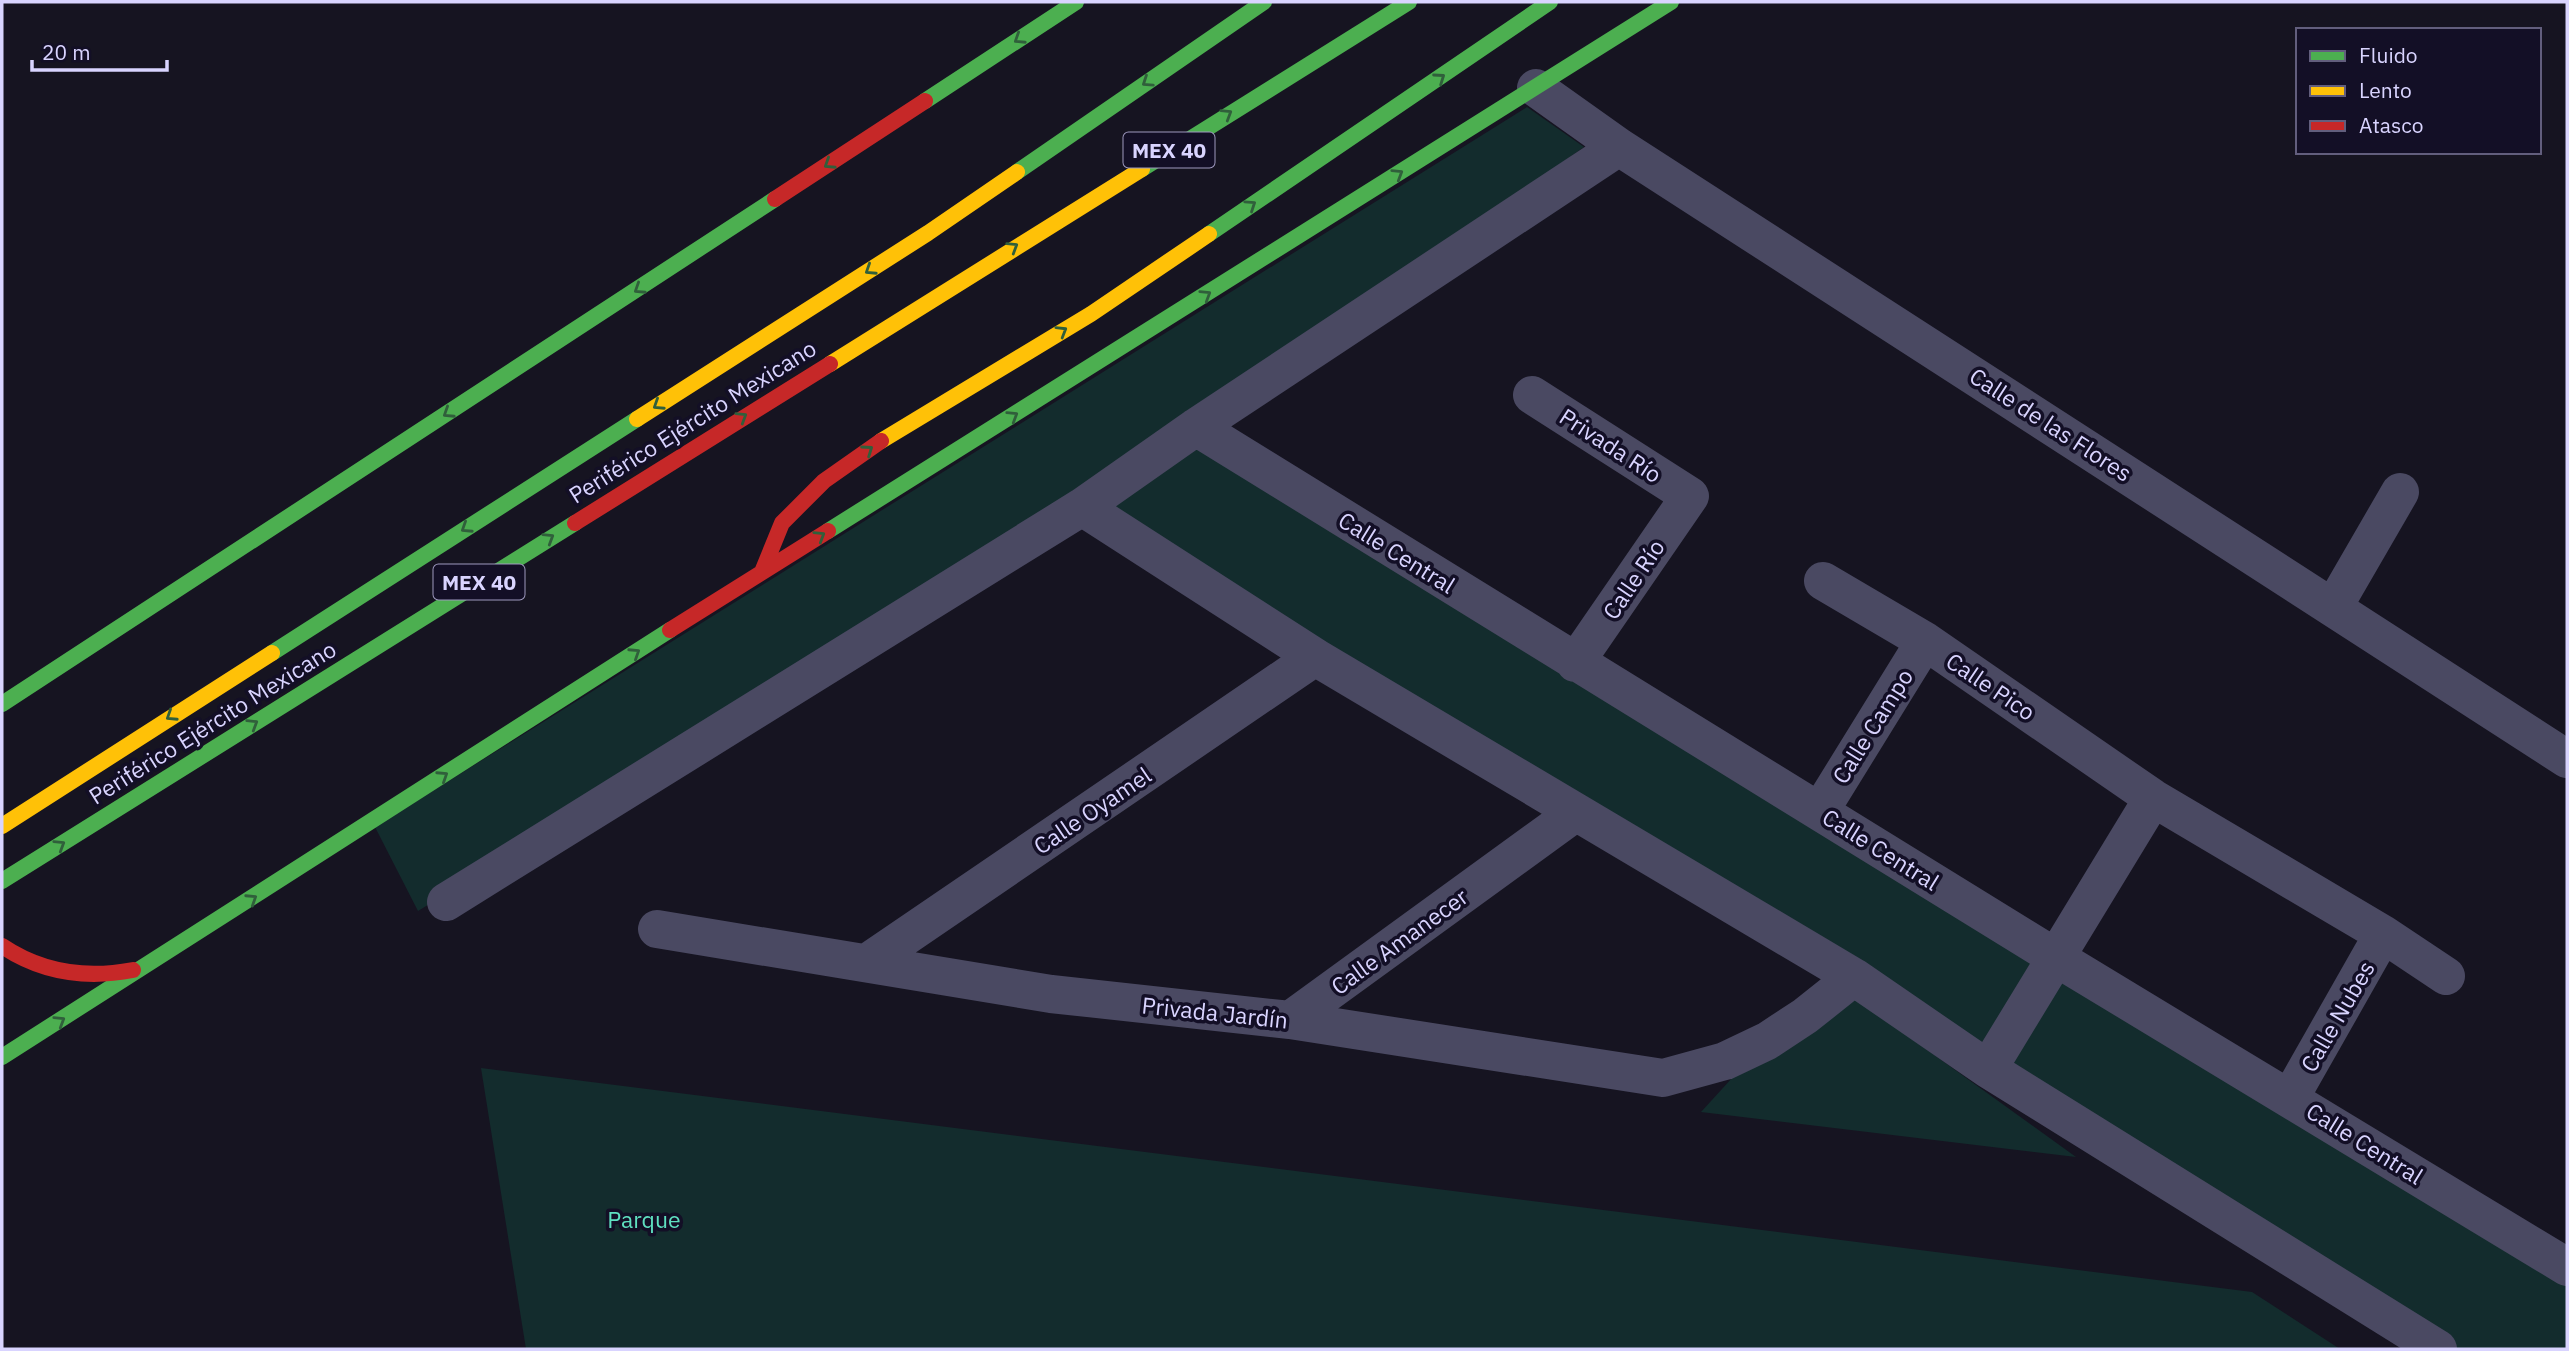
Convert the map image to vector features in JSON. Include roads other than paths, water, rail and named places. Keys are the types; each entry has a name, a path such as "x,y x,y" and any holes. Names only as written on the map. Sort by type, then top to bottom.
{"main road":[{"path":"2,704 1076,2"},
{"name":"Periférico Ejército Mexicano","path":"2,826 928,233 1264,2"},
{"name":"Periférico Ejército Mexicano","path":"2,881 955,283 1409,2"},
{"path":"762,572 782,523 834,474 874,445 1091,314 1550,2"},
{"path":"2,1057 762,572 1671,2"},
{"path":"2,946 33,963 61,973 120,973 147,966"}],"street":[{"name":"Calle de las Flores","path":"1536,88 1619,147 2334,606 2567,759"},
{"path":"446,902 1082,507 1196,427 1619,147"},
{"name":"Privada Río","path":"1532,394 1690,496"},
{"name":"Calle Central","path":"1196,427 1575,663 2567,1268"},
{"path":"2334,606 2400,492"},
{"name":"Calle Río","path":"1575,663 1690,496"},
{"path":"1082,507 1315,657 1854,977 1988,1069 2438,1349"},
{"name":"Calle Pico","path":"1823,582 1925,641 2153,798 2383,934 2445,976"},
{"name":"Calle Campo","path":"1820,811 1925,641"},
{"name":"Calle Oyamel","path":"868,962 1315,657"},
{"path":"1988,1069 2153,798"},
{"name":"Calle Amanecer","path":"1290,1020 1575,813"},
{"name":"Privada Jardín","path":"657,929 1051,994 1290,1020 1663,1078 1726,1061 1767,1041 1805,1016 1854,977"},
{"name":"Calle Nubes","path":"2290,1098 2383,934"}],"park label":[{"name":"Parque","path":"644,1219"}]}
